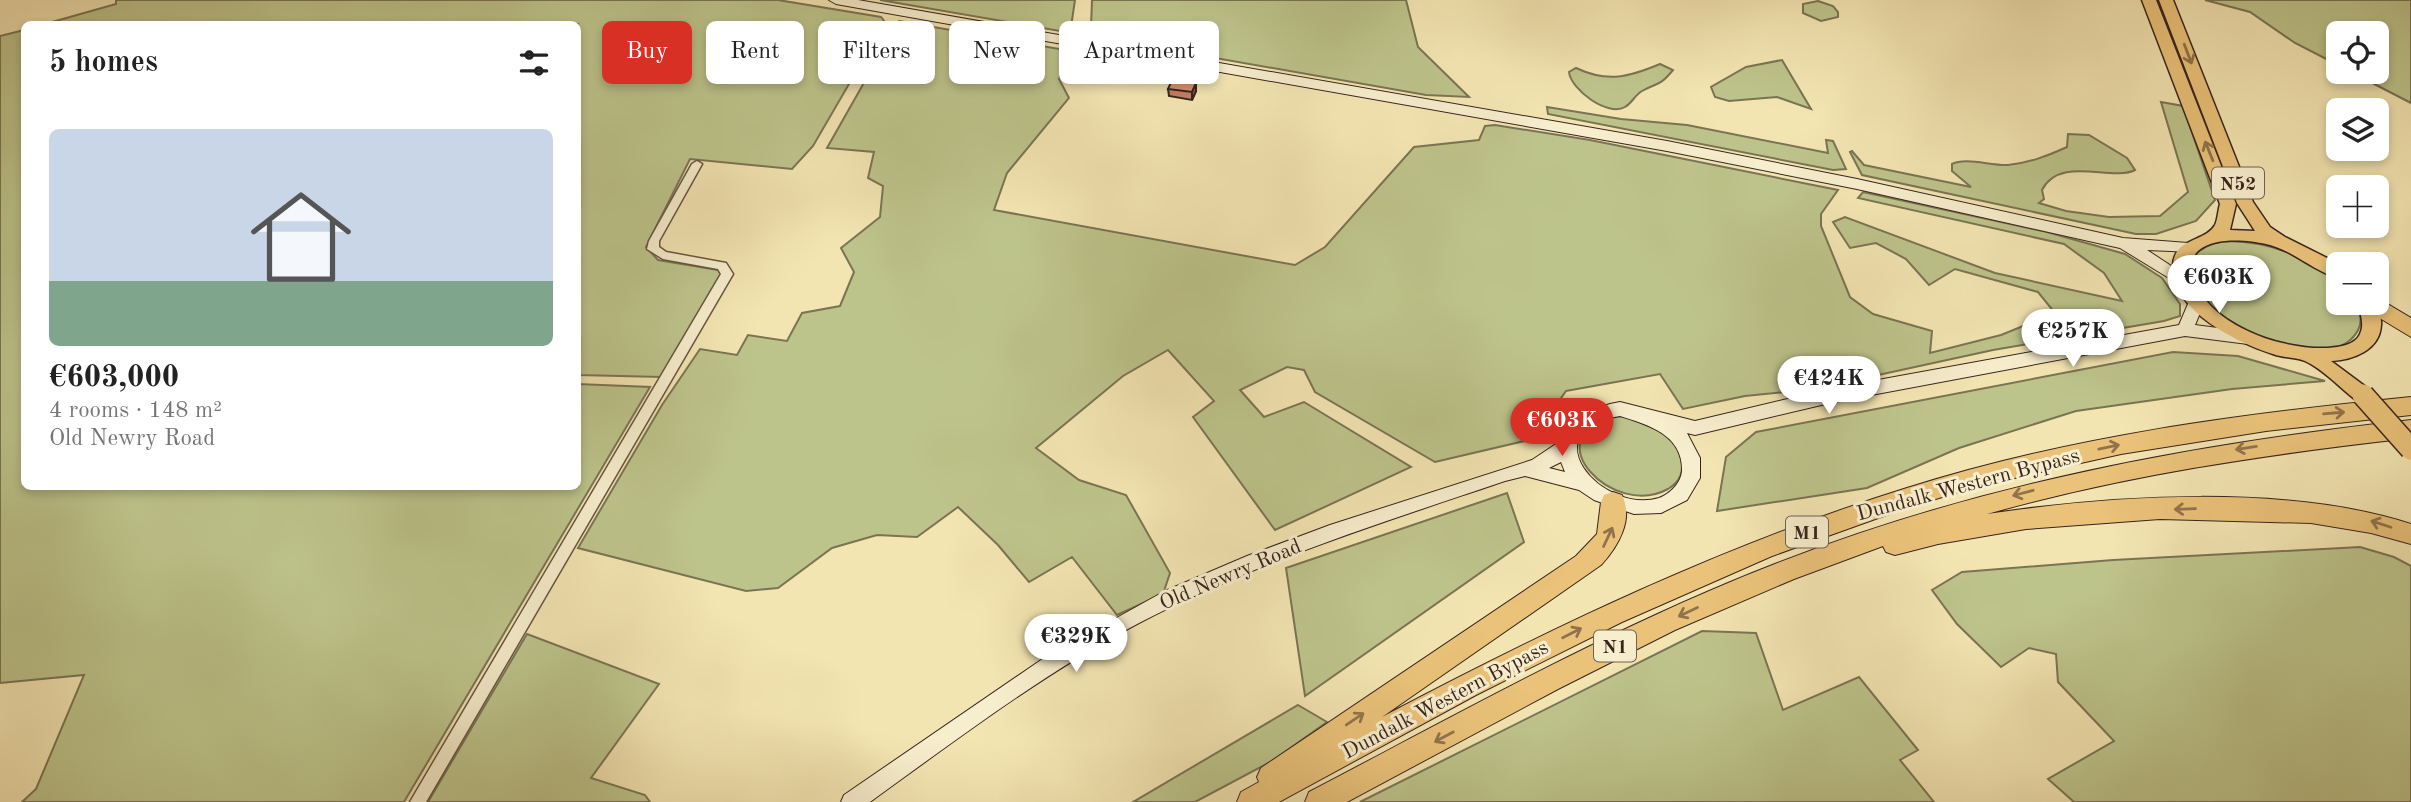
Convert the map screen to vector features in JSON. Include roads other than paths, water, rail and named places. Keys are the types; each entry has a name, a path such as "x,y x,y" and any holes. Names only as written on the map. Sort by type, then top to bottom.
{"highway":[{"path":"2388,315 2411,329"},
{"name":"Dundalk Western Bypass","path":"1251,802 1591,623 1726,563 1842,519 1985,476 2141,440 2296,416 2411,407"},
{"name":"Dundalk Western Bypass","path":"1751,585 1928,520 2048,486 2137,466 2243,449 2411,429"},
{"path":"1240,802 1279,771 1585,564 1609,539 1614,517 1613,502"},
{"path":"1751,585 1903,543 1990,524 2106,511 2205,508 2301,512 2362,519 2411,534"},
{"name":"N1","path":"1319,802 1609,649 1751,585"}],"main road":[{"path":"836,0 1667,146 1857,184 2123,243 2189,247 2181,260 2183,279 2197,301 2220,322 2248,338"},
{"name":"N52","path":"2149,0 2228,204 2224,226 2215,236"},
{"name":"N52","path":"2166,0 2245,202 2264,230 2285,244"},
{"name":"N52","path":"2189,247 2201,239 2241,234 2285,244 2326,264"},
{"path":"2123,243 2183,279"},
{"path":"2185,330 2197,301"},
{"path":"1661,421 1678,434 1689,448 1694,464 1692,479 1685,492 1671,502 1654,507 1634,507 1613,502 1586,484 1570,463 1567,446 1571,431 1583,419 1600,411 1619,409 1641,412 1661,421 1695,428 1834,395 2185,330 2248,338 2296,354 2330,356 2355,350 2368,340 2373,330 2372,315"},
{"path":"2355,350 2353,370 2363,395"},
{"path":"2309,355 2363,395 2411,449"},
{"path":"1689,448 1695,428"},
{"name":"Old Newry Road","path":"852,802 951,732 1084,644 1172,597 1299,544 1505,474 1528,470 1567,446"},
{"name":"Old Newry Road","path":"1528,470 1586,484"}],"street":[{"path":"418,802 727,274 722,266 663,255 653,250 654,241 698,164"}]}
